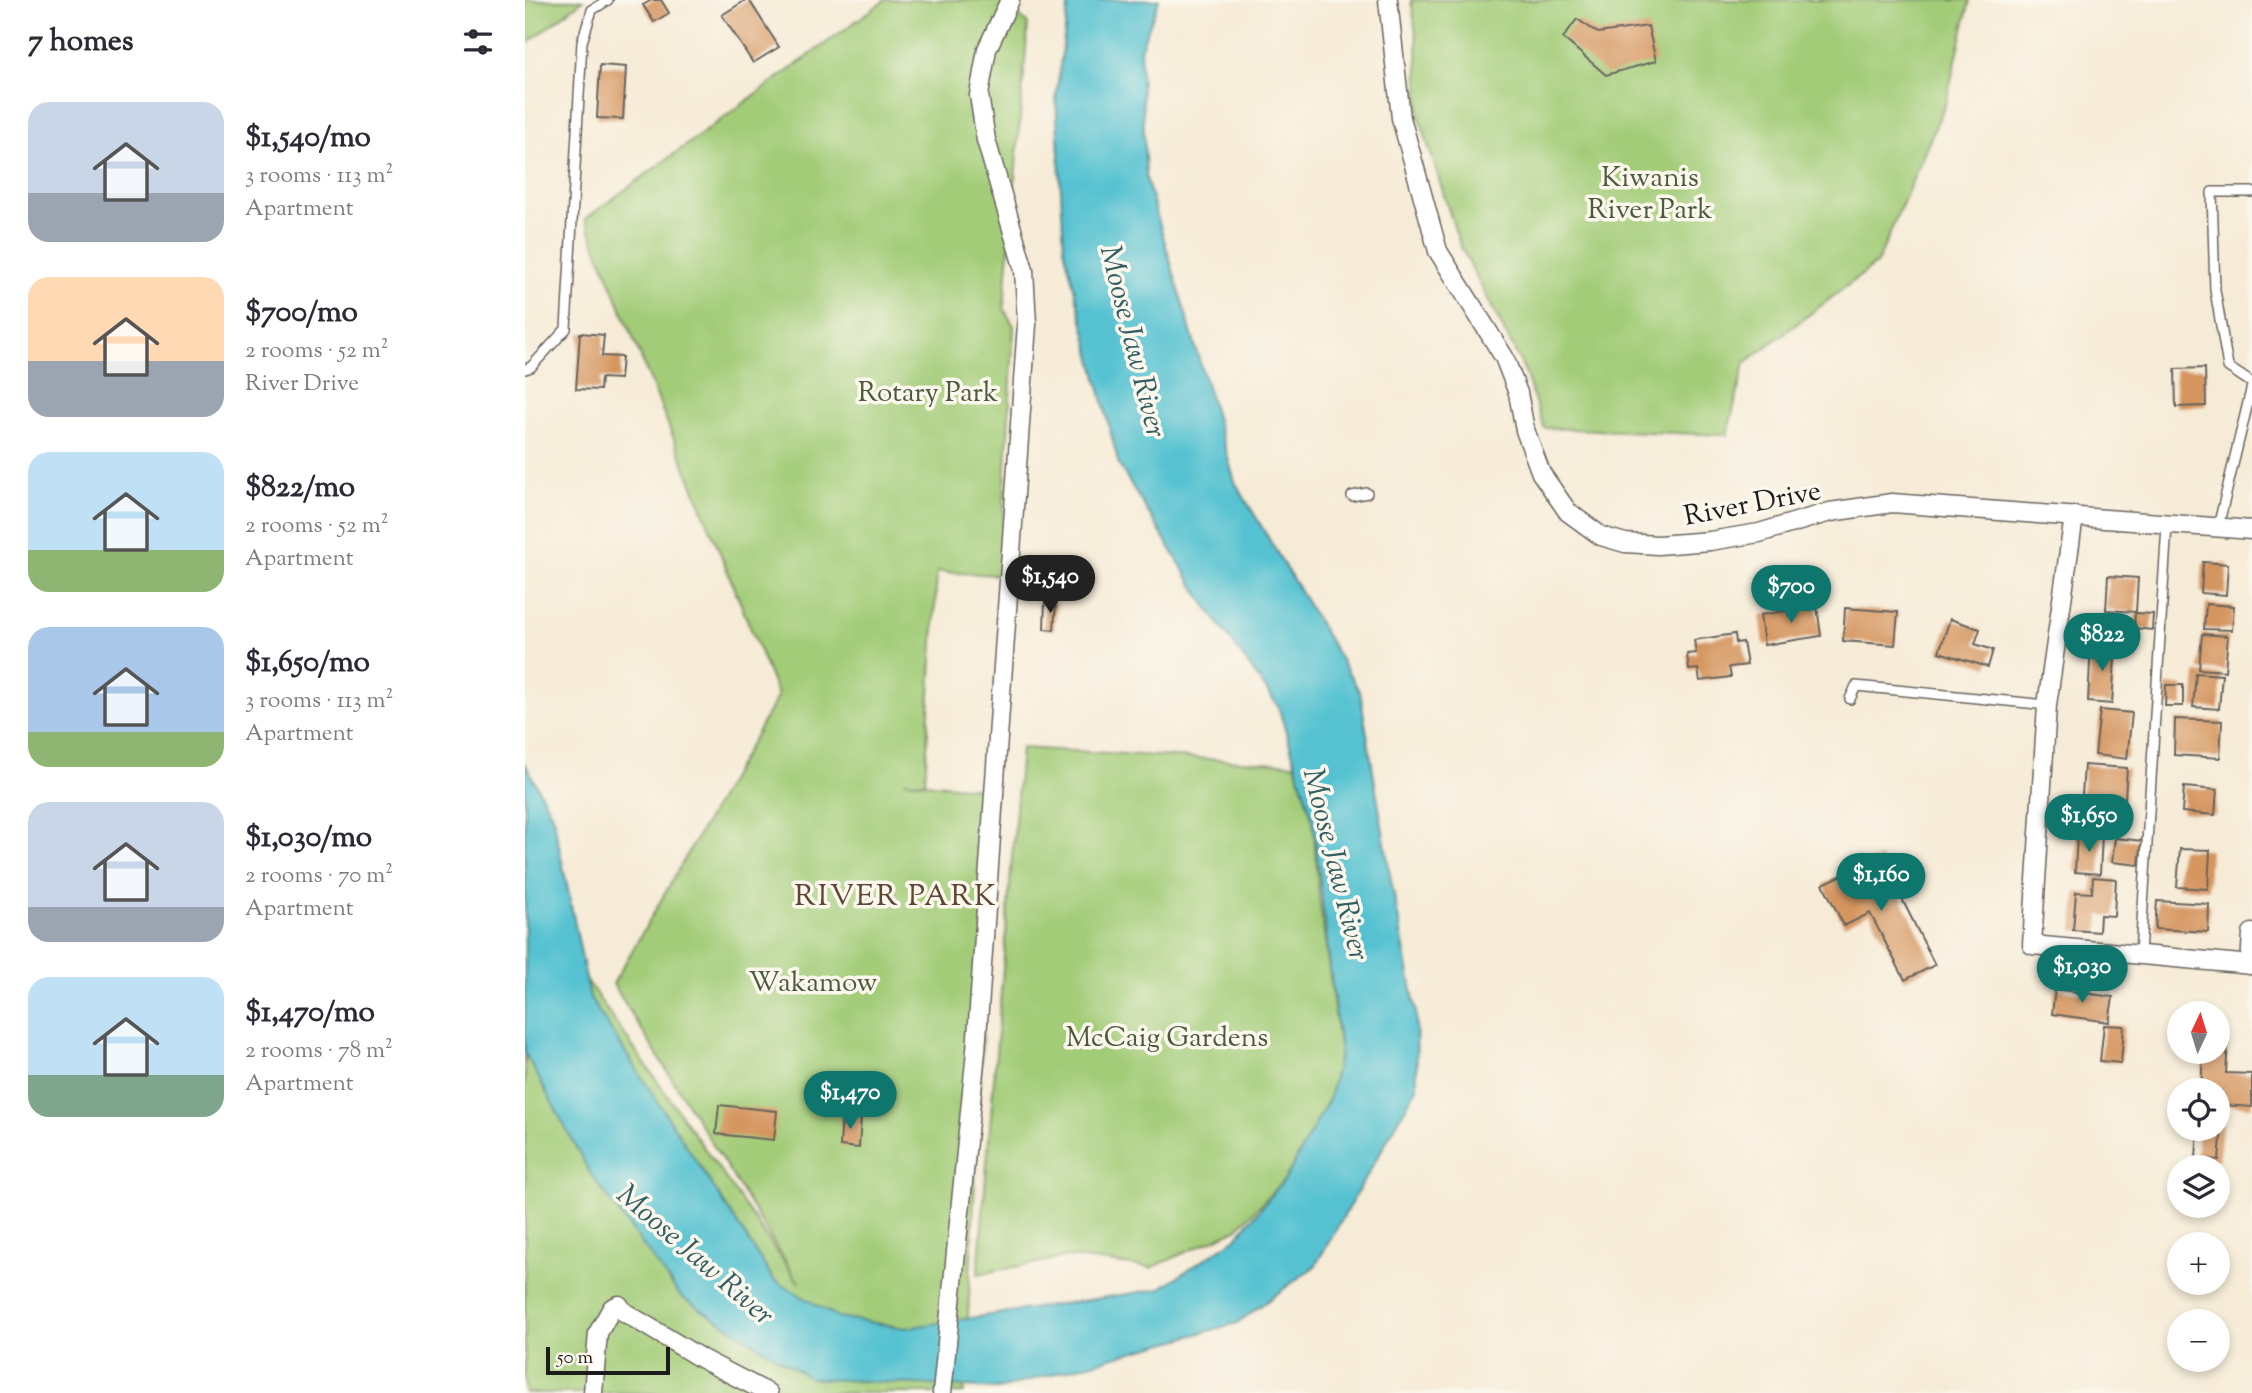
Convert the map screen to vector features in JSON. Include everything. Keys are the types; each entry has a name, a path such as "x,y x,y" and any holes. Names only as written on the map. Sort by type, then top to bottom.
{"street":[{"path":"942,1393 976,1051 1027,324 1024,270 986,140 979,95 988,49 1010,0"},
{"name":"River Drive","path":"1388,0 1401,118 1438,251 1504,357 1518,393 1525,430 1541,473 1568,512 1601,536 1625,543 1657,545 1710,541 1759,533 1830,512 1892,503 2252,530"},
{"path":"2074,516 2047,705 2032,945 2251,965 2252,933"},
{"path":"593,1393 598,1333 612,1308 619,1305 625,1312 702,1359 768,1393"}],"lane":[{"path":"525,369 531,367 566,329 582,42 592,10 608,0"},
{"path":"2218,527 2252,385 2228,367 2215,290 2212,192 2252,192"},
{"path":"1352,496 1367,493"},
{"path":"2140,954 2167,525"},
{"path":"1850,699 1857,686 2047,705"}],"green space":[{"path":"525,0 583,0 525,45"},
{"name":"Wakamow","path":"885,0 1001,0 1028,24 1004,309 1014,326 1000,575 937,572 925,782 904,781 995,790 964,1393 525,1393 525,893 799,1283 613,984 778,696 585,219"},
{"name":"Kiwanis River Park","path":"1411,0 1970,0 1946,102 1877,263 1745,363 1727,435 1544,428 1524,369 1460,245 1419,116 1417,39"},
{"name":"McCaig Gardens","path":"1021,748 1295,764 1313,821 1319,896 1340,1053 1329,1099 1286,1178 1237,1229 1151,1268 1068,1257 978,1274"}],"water":[{"name":"Moose Jaw River","path":"1069,0 1159,0 1140,50 1146,178 1235,482 1360,692 1416,1011 1417,1088 1315,1266 1237,1323 999,1389 810,1378 681,1297 590,1173 525,1053 525,763 553,817 590,998 774,1280 838,1317 906,1328 1159,1289 1235,1239 1286,1178 1329,1099 1340,1053 1313,821 1278,706 1204,603 1119,465 1064,248 1056,97"}],"building":[{"path":"652,0 661,0 669,13 654,22 643,5"},
{"path":"749,0 779,47 753,63 722,15"},
{"path":"1577,19 1598,33 1648,26 1656,61 1606,75 1563,38"},
{"path":"600,65 626,67 623,119 597,118"},
{"path":"580,333 604,335 602,356 622,357 620,379 601,378 600,390 576,389"},
{"path":"2205,368 2206,406 2176,407 2175,369"},
{"path":"2203,562 2228,564 2226,595 2201,593"},
{"path":"2108,576 2138,578 2136,612 2106,610"},
{"path":"1045,601 1056,602 1054,630 1044,629"},
{"path":"2206,604 2234,606 2232,630 2204,629"},
{"path":"1817,606 1821,636 1764,645 1760,615"},
{"path":"1845,608 1898,612 1895,645 1843,641"},
{"path":"2135,613 2153,614 2152,630 2134,628"},
{"path":"1950,619 1980,629 1975,644 1993,650 1988,667 1939,652"},
{"path":"1735,634 1736,643 1743,642 1747,665 1729,667 1731,677 1700,681 1698,669 1689,670 1687,654 1696,653 1694,640"},
{"path":"2202,634 2228,636 2225,671 2199,669"},
{"path":"2091,642 2116,643 2112,704 2088,702"},
{"path":"2196,673 2222,675 2219,709 2193,707"},
{"path":"2166,685 2183,685 2183,706 2165,706"},
{"path":"2100,710 2132,713 2127,759 2095,755"},
{"path":"2175,719 2222,721 2220,758 2174,755"},
{"path":"2084,765 2127,768 2123,827 2080,825"},
{"path":"2184,787 2217,790 2215,815 2182,812"},
{"path":"2077,834 2102,835 2100,874 2075,872"},
{"path":"2115,838 2142,841 2139,865 2112,862"},
{"path":"2180,849 2210,850 2208,889 2177,887"},
{"path":"1881,857 1935,965 1905,980 1870,913 1844,926 1823,884"},
{"path":"2093,877 2116,879 2114,916 2100,915 2099,932 2073,930 2076,892 2092,893"},
{"path":"2157,901 2209,904 2208,932 2155,929"},
{"path":"2055,989 2113,997 2109,1022 2052,1014"},
{"path":"2104,1025 2124,1026 2121,1063 2100,1061"},
{"path":"2202,1064 2227,1064 2226,1073 2252,1074 2252,1107 2230,1105 2230,1078 2202,1078"},
{"path":"719,1105 777,1111 774,1140 716,1134"},
{"path":"842,1114 861,1116 859,1148 840,1146"},
{"path":"2197,1141 2221,1141 2219,1155 2196,1155"}],"district":[{"name":"RIVER PARK","path":"896,895"}],"park label":[{"name":"Rotary Park","path":"928,391"}]}
